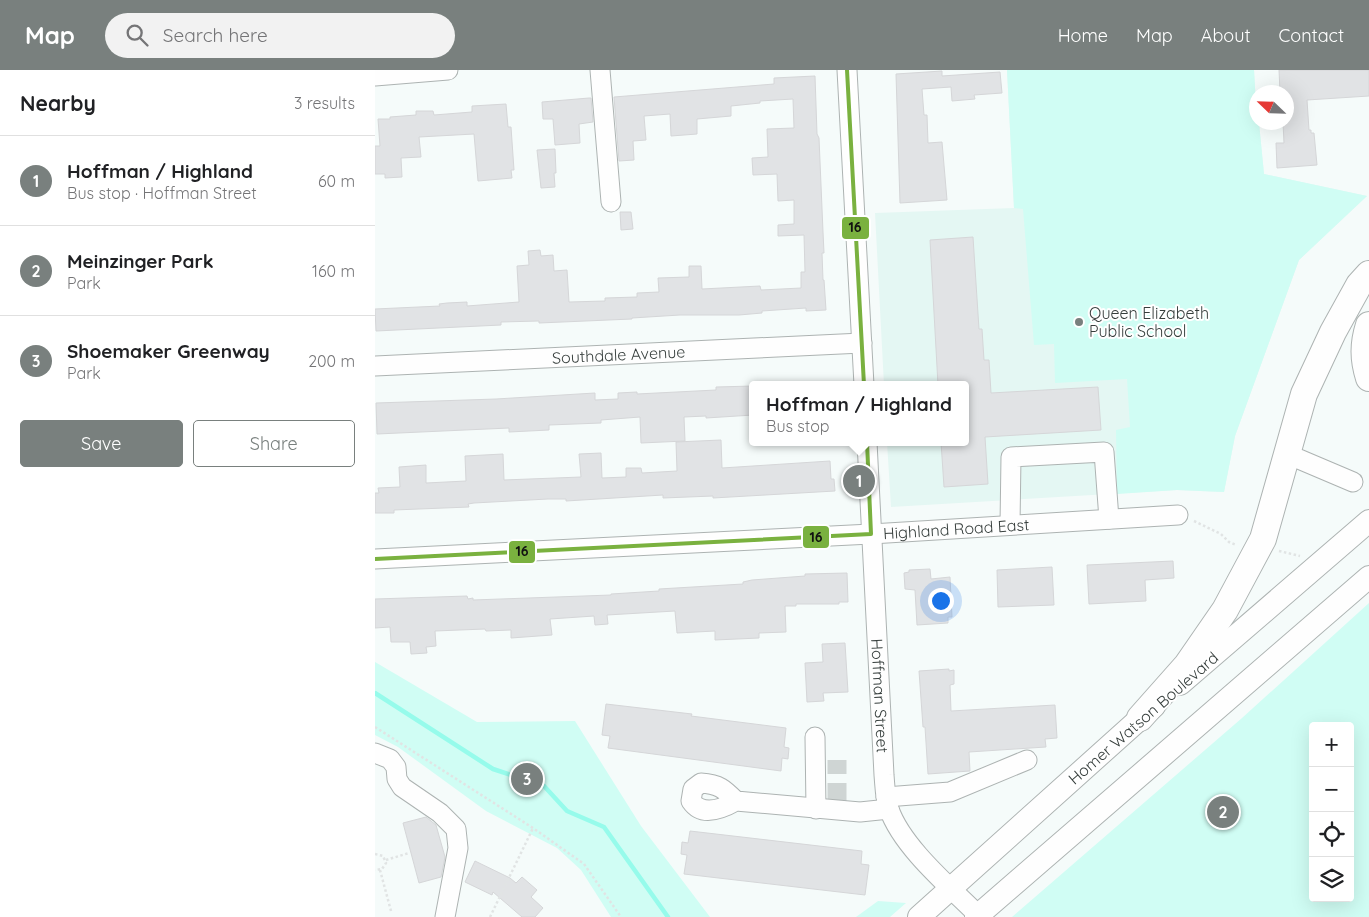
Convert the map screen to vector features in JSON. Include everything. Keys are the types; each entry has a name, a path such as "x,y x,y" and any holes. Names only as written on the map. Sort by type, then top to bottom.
{"highway":[{"path":"1140,718 1187,665 1225,610 1263,539 1308,385 1333,332 1359,285 1369,274"},
{"path":"1369,325 1366,334 1364,360 1369,378"}],"main road":[{"name":"Homer Watson Boulevard","path":"919,917 1140,718 1369,521"},
{"path":"977,916 1369,577"}],"street":[{"path":"375,76 449,70"},
{"path":"600,70 611,202"},
{"path":"847,70 864,381"},
{"name":"Southdale Avenue","path":"375,366 862,343"},
{"name":"Hoffman Street","path":"867,446 888,803 898,829 921,858 977,916"},
{"path":"1011,525 1011,457 1104,452 1109,519"},
{"path":"1287,454 1353,482"},
{"name":"Highland Road East","path":"375,559 871,534 1178,516"},
{"path":"815,737 816,808"},
{"path":"375,753 390,759 396,767 397,779 402,787 440,813 456,829 457,848 445,917"},
{"path":"735,802 816,808 837,806 860,812 888,803 950,792 1027,760"}],"path":[{"path":"375,727 533,828 584,864 621,917"},
{"path":"490,917 533,828"},
{"path":"386,860 409,853"},
{"path":"375,854 383,856 386,860"},
{"path":"375,870 385,868 386,860"},
{"path":"380,870 391,911"}],"shaded area":[{"name":"Queen Elizabeth Public School","path":"1007,70 1254,70 1255,85 1249,85 1249,130 1260,130 1264,174 1367,196 1299,260 1235,436 1224,492 1177,490 891,507 887,446 969,446 969,381 884,381 875,213 1014,208"}],"green space":[{"name":"Queen Elizabeth Public School","path":"1007,70 1254,70 1255,85 1249,85 1249,130 1260,130 1264,174 1367,196 1299,260 1235,436 1224,492 1177,490 1117,494 1116,430 1130,427 1127,379 1055,383 1054,344 1034,345 1023,209 1014,208"},
{"path":"1369,603 1369,917 1012,917 1242,718"},
{"path":"375,662 477,722 575,721 641,826 710,917 611,917 581,870 557,848 486,811 398,747 375,735"},
{"path":"878,901 906,903 890,917 856,917"}],"building":[{"path":"1279,70 1369,70 1369,96 1307,100 1309,130 1311,130 1311,133 1314,133 1317,165 1277,168 1276,143 1284,143 1283,130 1294,130 1294,85 1280,85"},
{"path":"942,71 942,76 1000,72 1002,93 974,95 975,99 952,101 951,87 922,89 924,115 927,115 928,143 942,142 947,200 900,203 896,74"},
{"path":"815,76 824,253 822,253 823,280 826,310 806,311 806,308 762,311 762,313 739,315 680,315 539,323 539,321 501,322 501,325 376,331 375,309 440,306 439,304 467,302 467,306 519,302 517,266 529,265 528,251 540,250 541,256 553,255 554,271 567,270 569,302 605,301 605,298 637,297 637,293 659,292 658,278 689,277 689,266 701,266 702,289 760,286 761,290 801,288 801,272 805,272 804,235 778,236 778,225 794,224 794,200 778,201 777,174 753,175 752,158 768,157 767,129 794,128 793,99 760,101 760,103 731,106 731,116 697,119 697,134 671,136 670,114 644,116 646,140 633,141 634,160 619,161 614,97 774,84 774,78"},
{"path":"591,98 593,122 579,124 580,143 555,145 553,119 543,119 542,102"},
{"path":"506,104 508,127 511,127 514,170 511,170 512,178 478,181 474,134 419,137 421,157 401,158 402,177 385,178 385,174 375,174 375,146 380,146 378,119 416,115 416,111 433,111 434,115 472,112 472,106"},
{"path":"555,149 555,187 541,188 537,150"},
{"path":"620,212 631,212 633,229 621,230"},
{"path":"973,237 979,329 982,329 984,360 989,360 991,393 1098,387 1101,430 985,437 988,484 944,487 941,446 969,446 969,381 938,381 930,240"},
{"path":"749,386 749,415 706,418 706,416 684,417 685,441 641,443 640,417 601,420 601,423 549,425 549,430 509,432 509,428 377,434 376,403 595,393 595,400 618,399 618,393 637,392 637,394 716,390 716,387"},
{"path":"721,440 722,468 830,461 831,479 834,479 835,491 713,498 713,496 663,498 663,495 566,501 566,499 548,499 474,503 468,504 469,507 394,510 394,513 375,513 375,493 379,493 378,488 400,487 399,467 426,465 426,483 466,481 465,456 503,454 504,480 581,477 579,454 601,453 602,478 626,477 626,468 641,468 642,473 677,471 676,442"},
{"path":"1173,561 1174,578 1145,580 1146,601 1089,604 1087,565"},
{"path":"1052,567 1054,605 998,607 997,570"},
{"path":"930,569 931,579 950,577 952,617 948,617 948,623 917,625 915,590 905,589 904,573 909,572 909,570"},
{"path":"847,573 848,602 785,606 786,632 759,633 759,638 715,640 715,631 677,633 675,611 607,615 608,624 595,625 594,616 550,619 552,635 511,638 511,630 435,631 436,646 426,647 427,653 411,654 410,642 391,642 390,627 375,628 375,599 467,596 468,599 473,598 473,600 611,595 659,591 659,589 743,584 743,582 752,580 805,576 805,574"},
{"path":"845,643 848,692 823,693 824,701 807,702 805,663 823,662 822,644"},
{"path":"949,669 949,671 954,670 954,684 950,685 951,711 1055,705 1057,738 1045,739 1046,747 969,752 970,771 928,774 919,671"},
{"path":"606,704 786,728 784,747 789,748 788,759 782,758 781,771 608,748 610,736 602,735"},
{"path":"426,817 436,825 445,857 441,877 419,883 403,823"},
{"path":"690,831 862,851 861,864 869,865 865,895 684,874 687,855 681,854 682,842 688,843"},
{"path":"475,861 510,878 516,883 522,877 537,890 531,897 543,908 535,917 522,917 493,892 492,895 465,882"}],"waterway":[{"path":"375,693 493,769 544,786 567,811 604,827 668,917"}],"tunnel":[{"path":"837,760 837,802"}],"transit line":[{"name":"16","path":"847,70 864,381"},
{"name":"16","path":"375,559 871,534 867,446"}],"place":[{"name":"Queen Elizabeth Public School","path":"1079,322"},
{"name":"Hoffman / Highland","path":"859,481"},
{"name":"Shoemaker Greenway","path":"527,779"},
{"name":"Meinzinger Park","path":"1223,812"}]}
